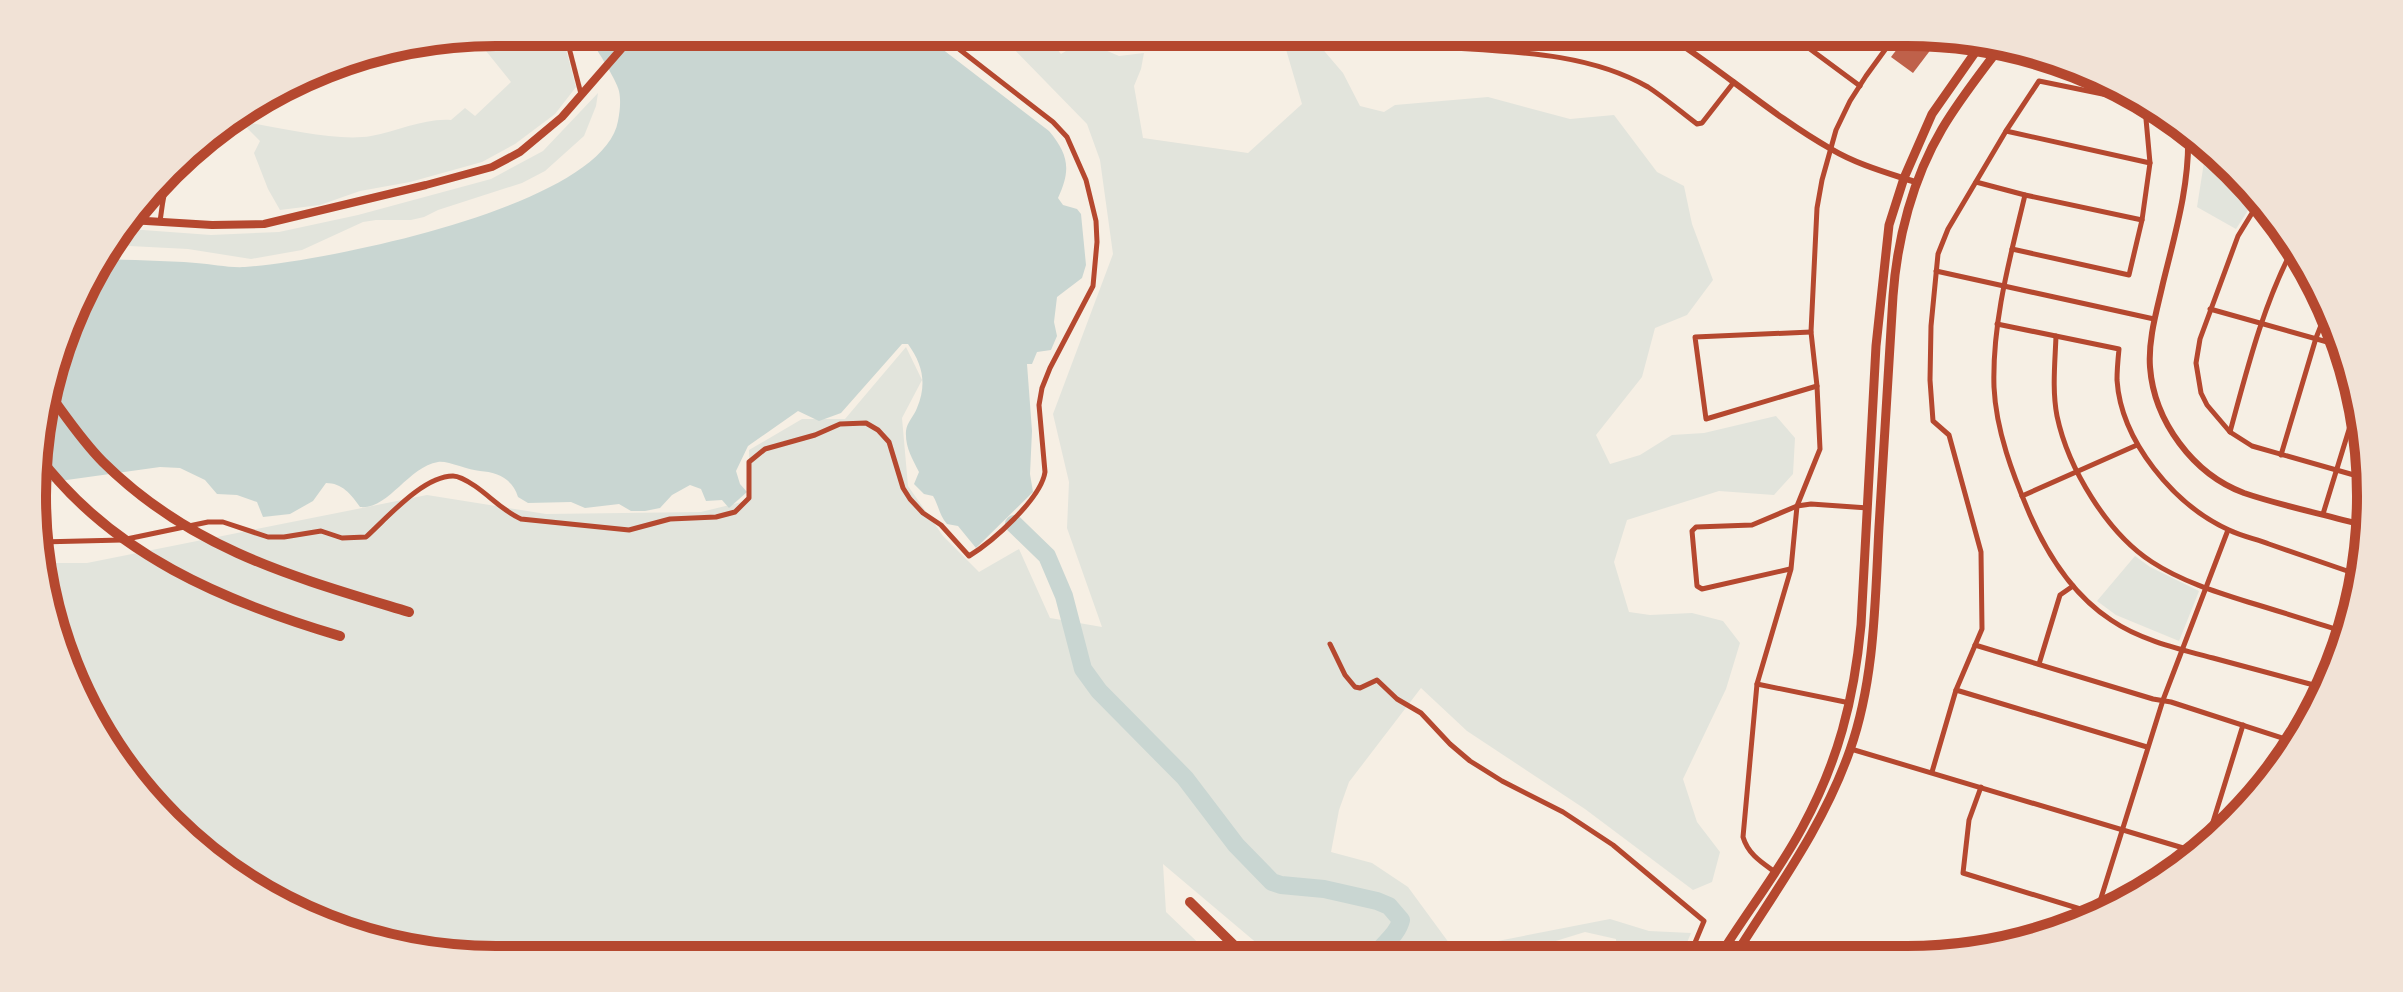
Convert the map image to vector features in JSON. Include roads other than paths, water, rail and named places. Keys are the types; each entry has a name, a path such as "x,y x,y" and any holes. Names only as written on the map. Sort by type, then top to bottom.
{"highway":[{"path":"1726,946 1802,829 1838,746 1850,703 1861,625 1876,346 1889,225 1904,178 1932,114 1976,52"},
{"path":"1741,946 1812,835 1850,749 1860,717 1869,667 1876,593 1895,272 1901,239 1918,183 1941,131 1994,55"},
{"path":"56,403 101,460 158,509 208,540 270,568 409,612"},
{"path":"47,466 68,491 127,542 181,575 276,616 340,636"},
{"path":"1190,902 1235,946"}],"main road":[{"path":"140,220 212,225 264,224 492,167 541,137 623,46"}],"street":[{"path":"569,46 581,94"},
{"path":"49,542 122,540 208,522 223,522 268,537 321,531 357,539 366,537 420,488 455,475 473,484 510,514 521,519 629,530 670,519 716,517 735,512 749,498 749,462 765,449 815,435 840,424 861,423 878,430 889,442 903,488 910,499 941,525 969,556 1030,503 1044,480 1039,405 1042,388 1093,286 1097,242 1096,221 1086,180 1067,137 1053,122 955,46"},
{"path":"1424,46 1546,56 1604,68 1648,87 1697,124 1702,123 1734,82"},
{"path":"1685,46 1769,110 1831,149 1856,162 1918,183"},
{"path":"1807,46 1860,86"},
{"path":"1775,872 1753,856 1743,837 1757,684 1791,569 1797,506 1820,449 1811,332 1817,208 1836,130 1860,86 1888,46"},
{"path":"1932,772 1956,690 1982,629 1981,552 1949,435 1933,421 1931,340 1938,254 1948,229 2039,81 2114,96"},
{"path":"2012,249 2129,275 2142,220 2150,163 2146,115"},
{"path":"2006,131 2150,163"},
{"path":"2189,145 2181,209 2154,319 2150,366 2155,392 2175,437 2196,463 2219,480 2243,492 2356,523"},
{"path":"1976,182 2142,220"},
{"path":"160,221 166,190"},
{"path":"2025,195 1997,324 1994,387 2007,458 2044,547 2091,605 2136,634 2315,685"},
{"path":"2254,210 2238,236 2200,339 2196,363 2207,405 2230,432 2252,446 2356,476"},
{"path":"2230,432 2260,324 2275,282 2288,257"},
{"path":"1936,271 2154,319"},
{"path":"2210,309 2330,342"},
{"path":"2281,455 2322,322"},
{"path":"1997,324 2119,349 2117,380 2125,418 2137,445 2173,490 2228,530 2350,572"},
{"path":"1811,332 1695,337 1706,419 1817,386"},
{"path":"2056,336 2054,380 2057,414 2076,472 2114,526 2151,562 2206,588 2337,629"},
{"path":"2323,514 2351,424"},
{"path":"2022,496 2137,445"},
{"path":"1791,569 1702,589 1697,586 1692,531 1696,527 1752,525 1797,506 1811,504 1868,508"},
{"path":"2102,902 2147,747 2228,530"},
{"path":"2039,664 2060,595 2073,586"},
{"path":"1330,644 1345,675 1355,687 1360,688 1377,680 1397,699 1421,713 1470,761 1563,812 1613,845 1663,885 1704,921 1694,946"},
{"path":"1975,645 2286,739"},
{"path":"1757,684 1850,703"},
{"path":"1956,690 2147,747"},
{"path":"2210,829 2243,725"},
{"path":"1850,749 2187,848"},
{"path":"1981,787 1969,820 1963,873 2083,910"}],"waterway":[{"path":"1014,524 1047,556 1064,596 1083,669 1099,691 1185,778 1236,845 1272,882 1324,889 1389,906 1401,920 1383,946"}]}
